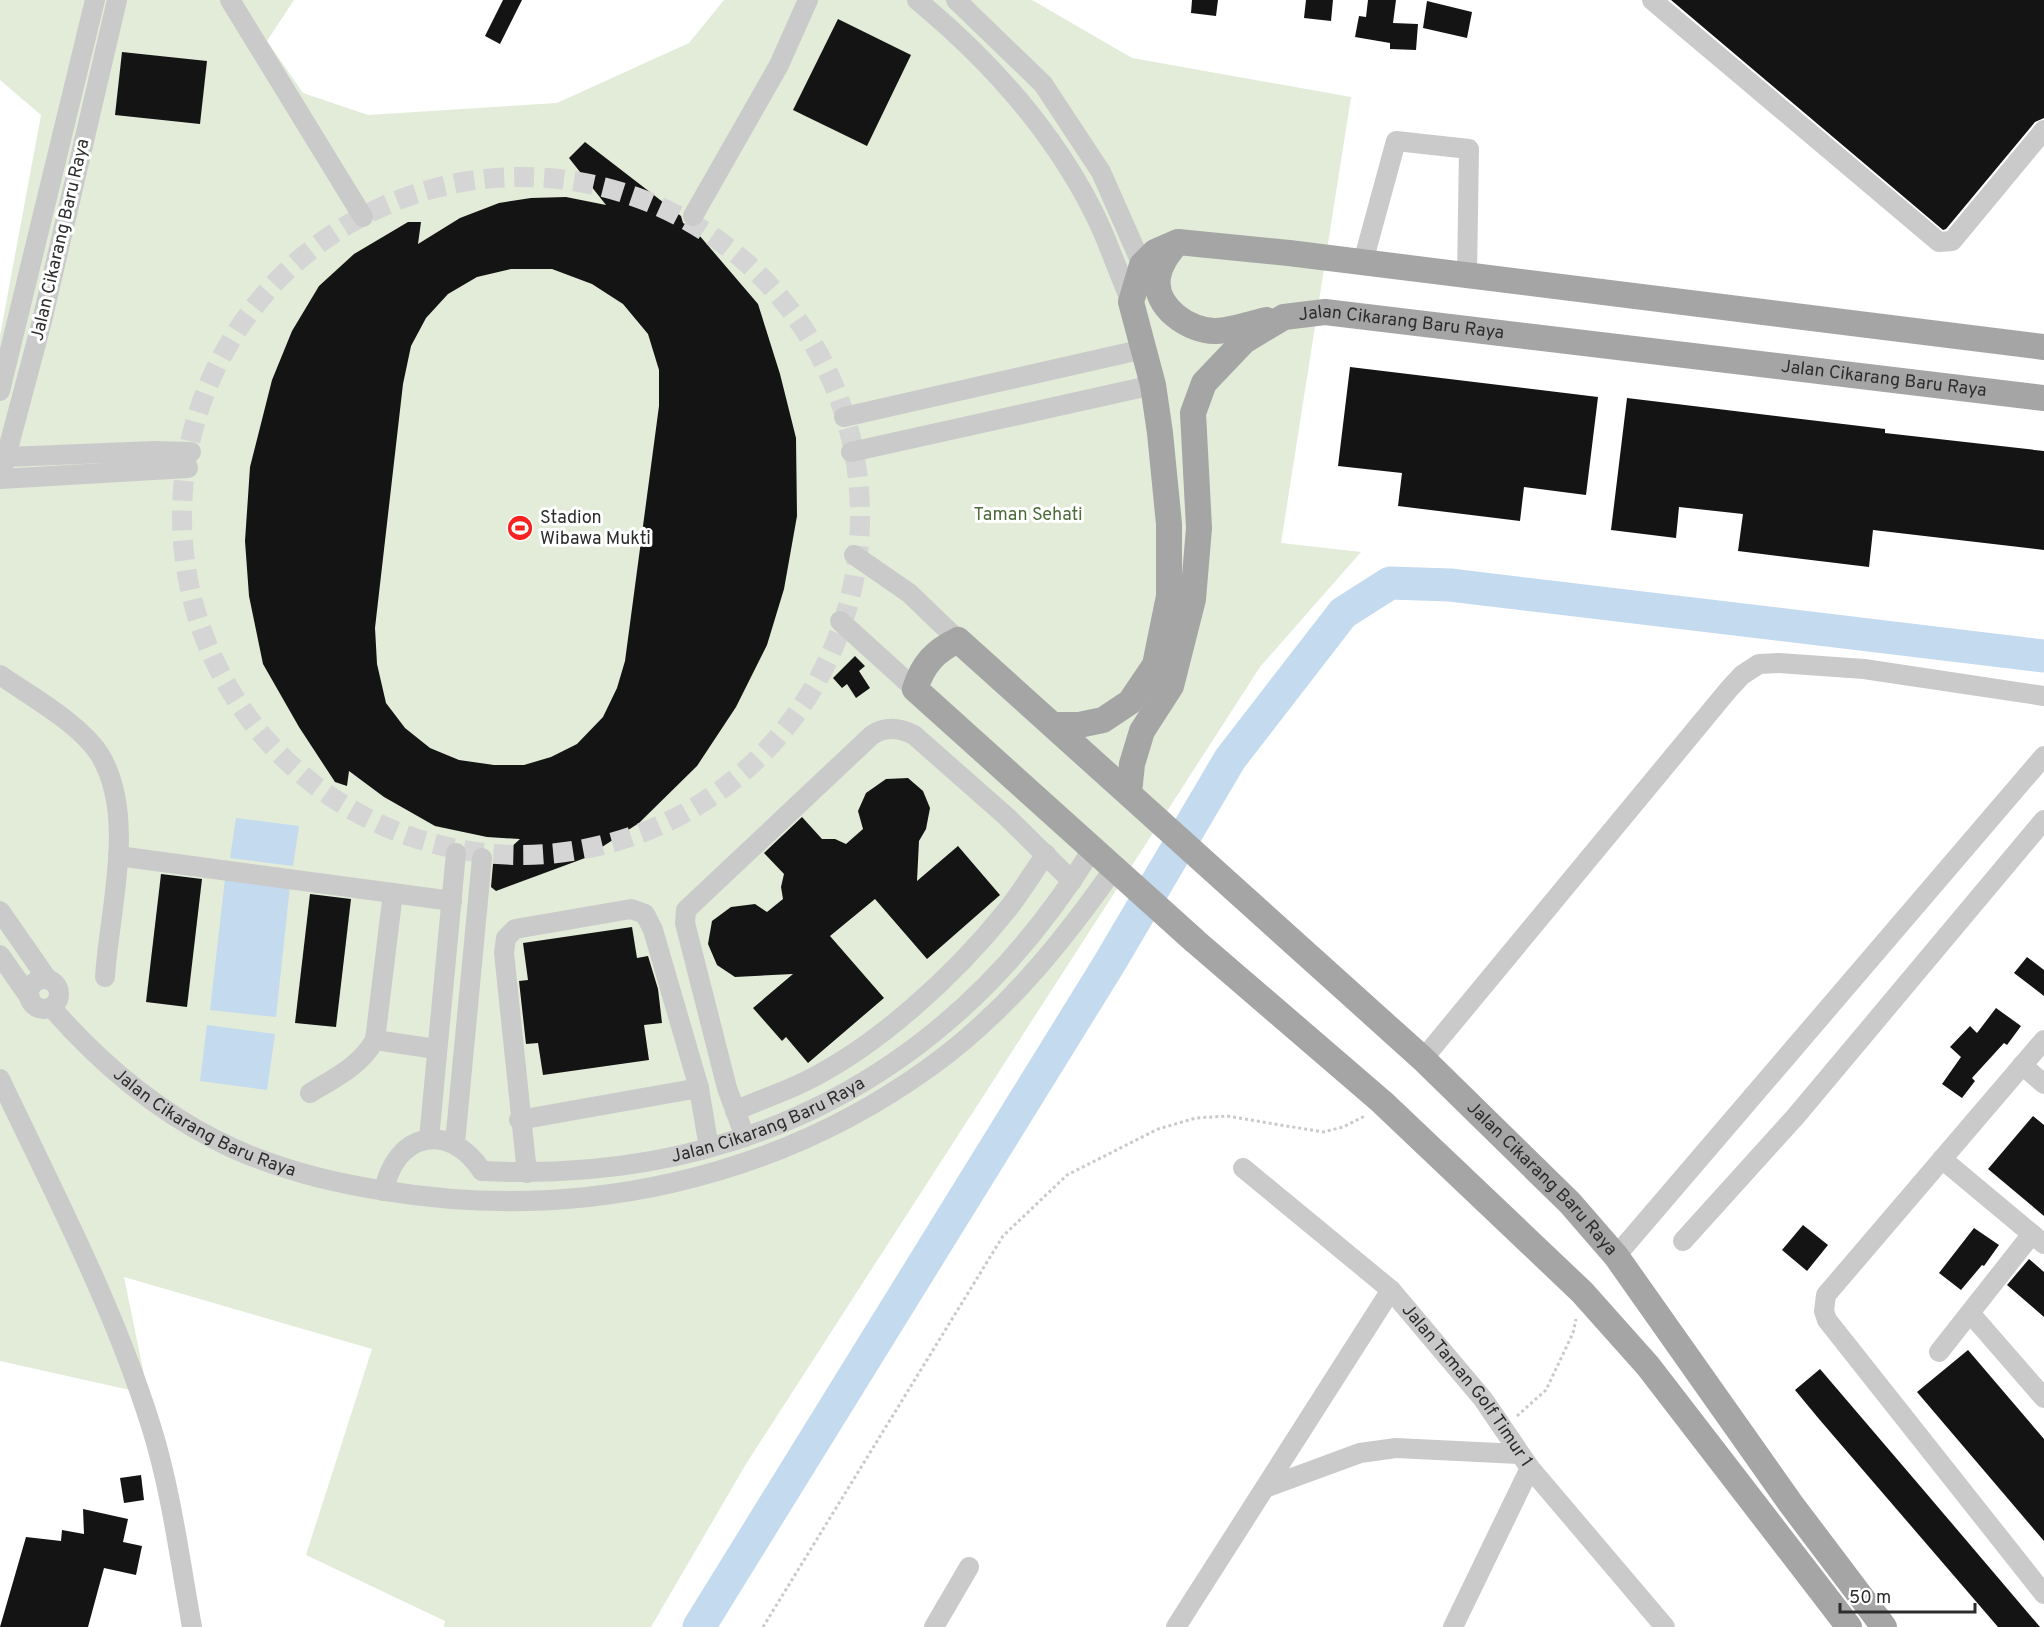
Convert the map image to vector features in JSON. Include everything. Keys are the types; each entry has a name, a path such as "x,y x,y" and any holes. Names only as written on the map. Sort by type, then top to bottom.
{"main road":[{"path":"1178,242 1163,261 1157,280 1164,302 1178,319 1188,325 1215,331 1284,317"},
{"path":"1053,725 1079,725 1103,720 1130,702 1155,665 1169,596 1169,524 1154,385 1131,302 1142,266 1155,252 1178,242 1363,262 2044,347"},
{"name":"Jalan Cikarang Baru Raya","path":"1129,793 1132,764 1142,731 1171,686 1193,598 1199,528 1193,413 1204,383 1226,357 1244,341 1284,317 1325,312 2044,398"},
{"path":"958,640 943,647 930,658 920,672 915,689 1196,942 1382,1102 1582,1292 1648,1366 1849,1627"},
{"name":"Jalan Cikarang Baru Raya","path":"958,640 1423,1059 1569,1203 1616,1256 1791,1504 1884,1627"}],"street":[{"name":"Jalan Cikarang Baru Raya","path":"0,391 95,0"},
{"name":"Jalan Cikarang Baru Raya","path":"0,479 4,455 44,314 117,0"},
{"path":"230,0 363,217"},
{"path":"693,216 779,65 808,0"},
{"path":"917,0 961,37 1016,95 1062,159 1101,229 1131,302"},
{"path":"956,0 1043,84 1101,172 1142,266"},
{"path":"1652,0 1939,242 1952,241 2044,130"},
{"path":"1363,262 1396,141 1469,149 1467,275"},
{"path":"844,417 1144,348"},
{"path":"851,452 1154,385"},
{"path":"0,479 190,460 154,451 4,455"},
{"name":"Jalan Cikarang Baru Raya","path":"854,555 909,593 958,640"},
{"path":"840,621 915,689"},
{"path":"1423,1059 1729,689 1742,675 1759,664 1779,663 1864,669 2044,696"},
{"path":"0,675 79,731 100,755 111,782 118,820 118,856 105,977"},
{"path":"745,1137 726,1088 685,923 686,910 872,735 880,729 896,729 914,735 1046,854 1072,881"},
{"path":"1616,1256 2037,778 2044,756"},
{"path":"1683,1241 1796,1116 2044,820"},
{"name":"Jalan Cikarang Baru Raya","path":"482,1170 527,1173 619,1167 709,1149 802,1115 855,1087 906,1054 938,1030 997,976 1037,931 1093,848"},
{"path":"429,1139 456,853"},
{"path":"735,1111 803,1082 860,1048 933,989 1008,910 1046,854"},
{"path":"118,856 452,901"},
{"path":"455,1143 482,858"},
{"name":"Jalan Cikarang Baru Raya","path":"51,1006 91,1050 126,1082 184,1122 236,1150 280,1167 349,1186 478,1202 547,1202 604,1197 683,1182 748,1162 832,1126 873,1105 930,1067 983,1024 1032,976 1076,924 1115,868"},
{"path":"310,1093 348,1070 368,1052 375,1040 393,893"},
{"path":"527,1173 519,1120 504,953 506,938 515,929 631,909 645,914 654,930 699,1088 709,1149"},
{"path":"0,911 48,980 58,990 58,999 51,1006 41,1008 30,998 0,955"},
{"path":"30,998 34,983 48,980"},
{"path":"375,1040 436,1049"},
{"path":"2044,1040 1826,1295 1824,1311 1827,1320 2044,1594"},
{"path":"2022,1065 2044,1084"},
{"path":"0,1079 107,1306 134,1375 158,1449 192,1627"},
{"path":"519,1120 699,1088"},
{"path":"384,1191 387,1174 396,1157 411,1145 429,1139 455,1143 466,1151 482,1170 478,1202"},
{"path":"1939,1352 1970,1313 2038,1239 1942,1159"},
{"name":"Jalan Taman Golf Timur 1","path":"1243,1168 1391,1290 1483,1399 1525,1461 1665,1627"},
{"path":"1176,1627 1391,1290"},
{"path":"1970,1313 2044,1398"},
{"path":"1265,1488 1360,1453 1372,1451 1417,1449 1525,1461 1453,1627"},
{"path":"934,1627 969,1568"}],"path":[{"path":"763,1627 1003,1236 1067,1175 1158,1129 1196,1118 1227,1116 1323,1132 1343,1127 1366,1115 1382,1102"},
{"path":"1503,1430 1546,1390 1573,1333"}],"green space":[{"name":"Taman Sehati","path":"0,0 294,0 267,41 303,93 368,115 557,103 689,43 724,0 1032,0 1132,58 1351,97 1281,543 1361,552 1260,667 746,1464 651,1627 444,1627 445,1621 306,1555 372,1349 124,1277 148,1394 0,1361 0,336 41,115 0,80"}],"water":[{"path":"236,818 299,826 293,866 230,858"},
{"path":"225,879 290,886 276,1017 210,1010"},
{"path":"207,1025 275,1034 267,1090 200,1081"}],"building":[{"path":"503,0 522,0 500,44 485,36"},
{"path":"1192,0 1218,0 1216,16 1191,13"},
{"path":"1306,0 1333,0 1331,21 1304,18"},
{"path":"1368,0 1396,0 1393,23 1418,24 1416,50 1390,49 1390,43 1355,37 1359,16 1366,17"},
{"path":"1671,0 2044,0 2044,118 2035,122 1943,230"},
{"path":"1427,1 1472,12 1467,38 1423,28"},
{"path":"838,19 911,55 867,146 793,110"},
{"path":"122,52 207,61 200,124 115,115"},
{"name":"Stadion Wibawa Mukti","path":"585,142 681,216 683,223 693,228 758,304 780,374 796,438 797,516 784,589 767,645 736,707 697,766 639,823 585,858 496,891 491,887 493,864 520,839 487,837 435,826 384,797 349,771 347,786 335,782 299,727 263,664 249,596 245,541 250,467 272,380 292,331 319,286 354,254 408,222 421,222 418,244 460,218 499,203 531,198 566,197 606,205 569,158","holes":["511,269 552,269 592,284 623,304 648,334 659,370 659,406 625,661 617,688 603,717 577,744 551,757 524,765 494,765 459,760 430,748 405,728 386,703 377,664 375,628 403,384 411,346 426,318 448,294 477,277"]},
{"path":"1350,367 1598,397 1586,495 1524,487 1520,521 1398,506 1402,473 1338,466"},
{"path":"1627,398 1885,429 1885,433 2044,451 2044,550 1873,530 1869,567 1738,551 1743,514 1679,507 1676,538 1611,530"},
{"path":"855,656 865,666 859,671 870,688 856,698 847,684 842,688 833,678"},
{"path":"908,778 923,791 930,808 926,829 919,841 917,881 958,846 1000,895 927,959 875,899 830,936 884,998 808,1063 786,1037 782,1041 753,1008 793,974 735,977 717,965 708,944 712,921 731,907 755,904 767,912 783,899 781,887 784,874 764,853 802,817 822,839 835,839 846,844 863,829 858,811 866,793 886,779"},
{"path":"161,874 202,879 187,1007 146,1002"},
{"path":"310,894 351,899 336,1027 295,1023"},
{"path":"632,927 637,958 648,956 658,989 662,1023 644,1025 649,1060 543,1075 538,1043 526,1044 519,981 528,980 523,943"},
{"path":"2027,957 2044,970 2044,996 2014,973"},
{"path":"1996,1008 2021,1026 2007,1045 2004,1043 1972,1078 1975,1081 1962,1098 1942,1084 1961,1057 1950,1047 1970,1026 1977,1033"},
{"path":"2033,1116 2044,1125 2044,1216 1988,1169"},
{"path":"1803,1225 1828,1245 1807,1271 1782,1250"},
{"path":"1974,1228 1999,1245 1984,1266 1982,1265 1961,1290 1939,1273"},
{"path":"2029,1259 2044,1272 2044,1317 2007,1285"},
{"path":"1968,1350 2044,1439 2044,1541 1917,1392"},
{"path":"1820,1369 2040,1627 1998,1627 1819,1419 1795,1390"},
{"path":"141,1475 144,1500 124,1503 120,1478"},
{"path":"83,1509 128,1519 123,1542 142,1546 136,1575 104,1568 88,1627 0,1627 26,1537 61,1541 62,1530 84,1534"}],"waterway":[{"path":"699,1627 1109,964 1230,759 1343,613 1390,583 1450,585 2044,656"}],"tunnel":[{"path":"521,177 587,184 651,203 709,234 736,254 760,277 783,301 803,328 834,386 853,450 860,516 853,582 834,646 803,704 783,731 760,755 736,778 709,798 651,829 587,848 521,855 455,848 391,829 333,798 306,778 282,755 259,731 239,704 208,646 189,582 182,516 189,450 208,386 239,328 259,301 282,277 306,254 333,234 391,203 455,184 521,177"}],"place":[{"name":"Stadion Wibawa Mukti","path":"520,528"}]}
